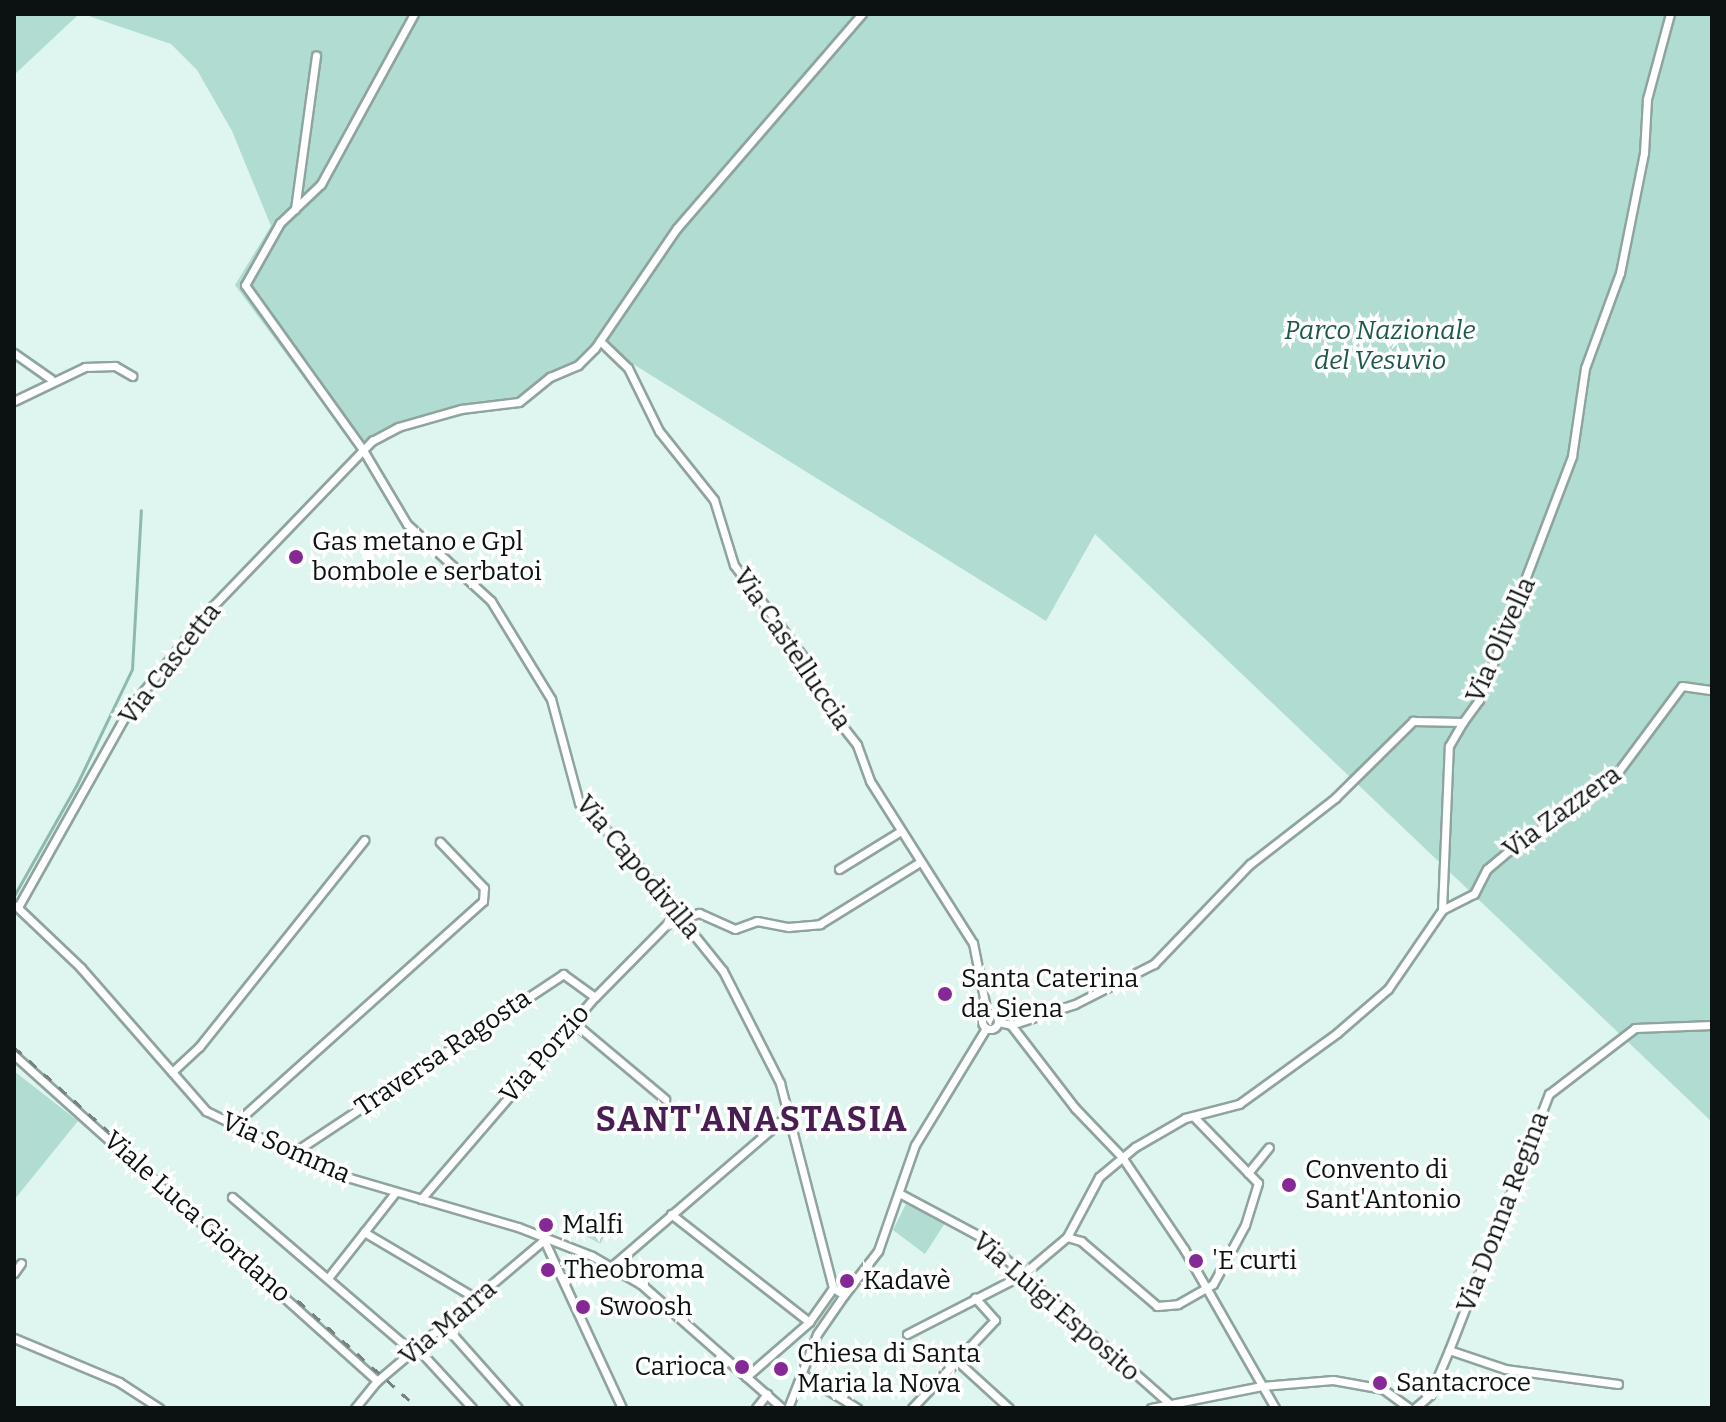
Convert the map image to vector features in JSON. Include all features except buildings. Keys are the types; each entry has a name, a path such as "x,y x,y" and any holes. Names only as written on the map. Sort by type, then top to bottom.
{"street":[{"path":"295,209 321,184 414,14"},
{"name":"Via Cascetta","path":"16,906 129,709 193,628 363,450 398,427 461,409 519,402 550,377 578,365 600,341 677,228 862,14"},
{"name":"Via Olivella","path":"1011,1025 1075,1004 1154,964 1250,864 1335,798 1413,721 1463,722 1479,700 1562,493 1585,368 1620,273 1644,153 1647,99 1670,14"},
{"path":"295,209 316,55"},
{"name":"Via Capodivilla","path":"295,209 280,223 245,285 363,450 407,524 491,601 551,699 575,796 723,971 742,1003 790,1113 807,1201 833,1288"},
{"name":"Via Castelluccia","path":"600,341 628,368 659,431 714,500 734,565 804,658 901,831 973,943 974,965 987,1013 982,1019 986,1028"},
{"path":"14,353 51,379"},
{"path":"14,401 51,379 85,367 115,366 132,376"},
{"name":"Via Zazzera","path":"1442,910 1474,894 1487,869 1511,849 1612,780 1682,686 1712,690"},
{"path":"907,1334 938,1322 975,1298 1022,1275 1067,1237 1099,1177 1122,1157 1193,1116 1239,1104 1371,1006 1442,910 1449,746 1463,722"},
{"path":"839,869 901,831"},
{"path":"172,1072 199,1047 364,840"},
{"path":"231,1127 483,901 484,888 440,842"},
{"path":"675,916 683,919 699,913 735,929 757,921 788,927 820,924 920,862"},
{"name":"Via Somma","path":"16,906 81,968 206,1111 231,1127 290,1155 395,1193 518,1227 544,1240 555,1239 611,1267 642,1285 785,1408"},
{"name":"Via Porzio","path":"421,1199 595,997 675,916"},
{"name":"Traversa Ragosta","path":"290,1155 563,974 595,997"},
{"path":"987,1013 997,1015 999,1022"},
{"path":"573,1022 665,1099"},
{"path":"785,1408 817,1334 873,1260 889,1225 915,1145 986,1028 999,1022 1011,1025 1075,1108 1122,1157 1184,1249 1204,1291 1275,1408"},
{"name":"Via Donna Regina","path":"1415,1408 1430,1395 1549,1094 1635,1028 1712,1025"},
{"name":"Viale Luca Giordano","path":"14,1055 377,1381"},
{"path":"611,1267 790,1113"},
{"path":"1067,1237 1089,1248 1157,1306 1165,1308 1204,1291 1245,1225 1258,1183 1193,1116"},
{"path":"1248,1173 1269,1147"},
{"path":"328,1278 395,1193"},
{"name":"Via Luigi Esposito","path":"899,1193 981,1237 1171,1406"},
{"path":"232,1197 416,1351 472,1408"},
{"path":"671,1214 809,1322"},
{"path":"364,1232 479,1300"},
{"path":"544,1240 622,1408"},
{"name":"Via Marra","path":"357,1407 377,1381 479,1300 544,1240"},
{"path":"14,1273 21,1263"},
{"path":"746,1377 809,1322 833,1288 844,1295"},
{"path":"912,1408 954,1358 995,1320 975,1298"},
{"path":"446,1327 518,1408"},
{"path":"14,1338 119,1382 159,1408"},
{"path":"1449,1350 1505,1369 1618,1384"},
{"path":"954,1358 1009,1408"},
{"path":"802,1374 857,1408"},
{"path":"1151,1408 1262,1386 1333,1380 1383,1389 1409,1408"},
{"path":"756,1408 767,1394"}],"green space":[{"path":"14,14 79,14 14,75"},
{"name":"Parco Nazionale del Vesuvio","path":"83,14 1712,14 1712,1122 1095,534 1046,621 609,349 601,349 576,369 504,406 403,430 357,450 235,285 271,226 232,131 197,70 171,44"},
{"path":"14,1071 78,1121 14,1200"},
{"path":"906,1204 945,1223 925,1254 893,1230"},
{"path":"577,1211 609,1228 600,1244 569,1227"}],"waterway":[{"path":"15,894 77,784 132,669 141,510"}],"railway":[{"path":"14,1047 418,1408"}],"place":[{"name":"Gas metano e Gpl bombole e serbatoi","path":"296,557"},
{"name":"Santa Caterina da Siena","path":"945,994"},
{"name":"Convento di Sant'Antonio","path":"1289,1185"},
{"name":"Malfi","path":"546,1225"},
{"name":"'E curti","path":"1196,1261"},
{"name":"Theobroma","path":"548,1270"},
{"name":"Kadavè","path":"847,1281"},
{"name":"Swoosh","path":"583,1307"},
{"name":"Carioca","path":"742,1367"},
{"name":"Chiesa di Santa Maria la Nova","path":"781,1369"},
{"name":"Santacroce","path":"1380,1383"}],"district":[{"name":"SANT'ANASTASIA","path":"752,1120"}]}
